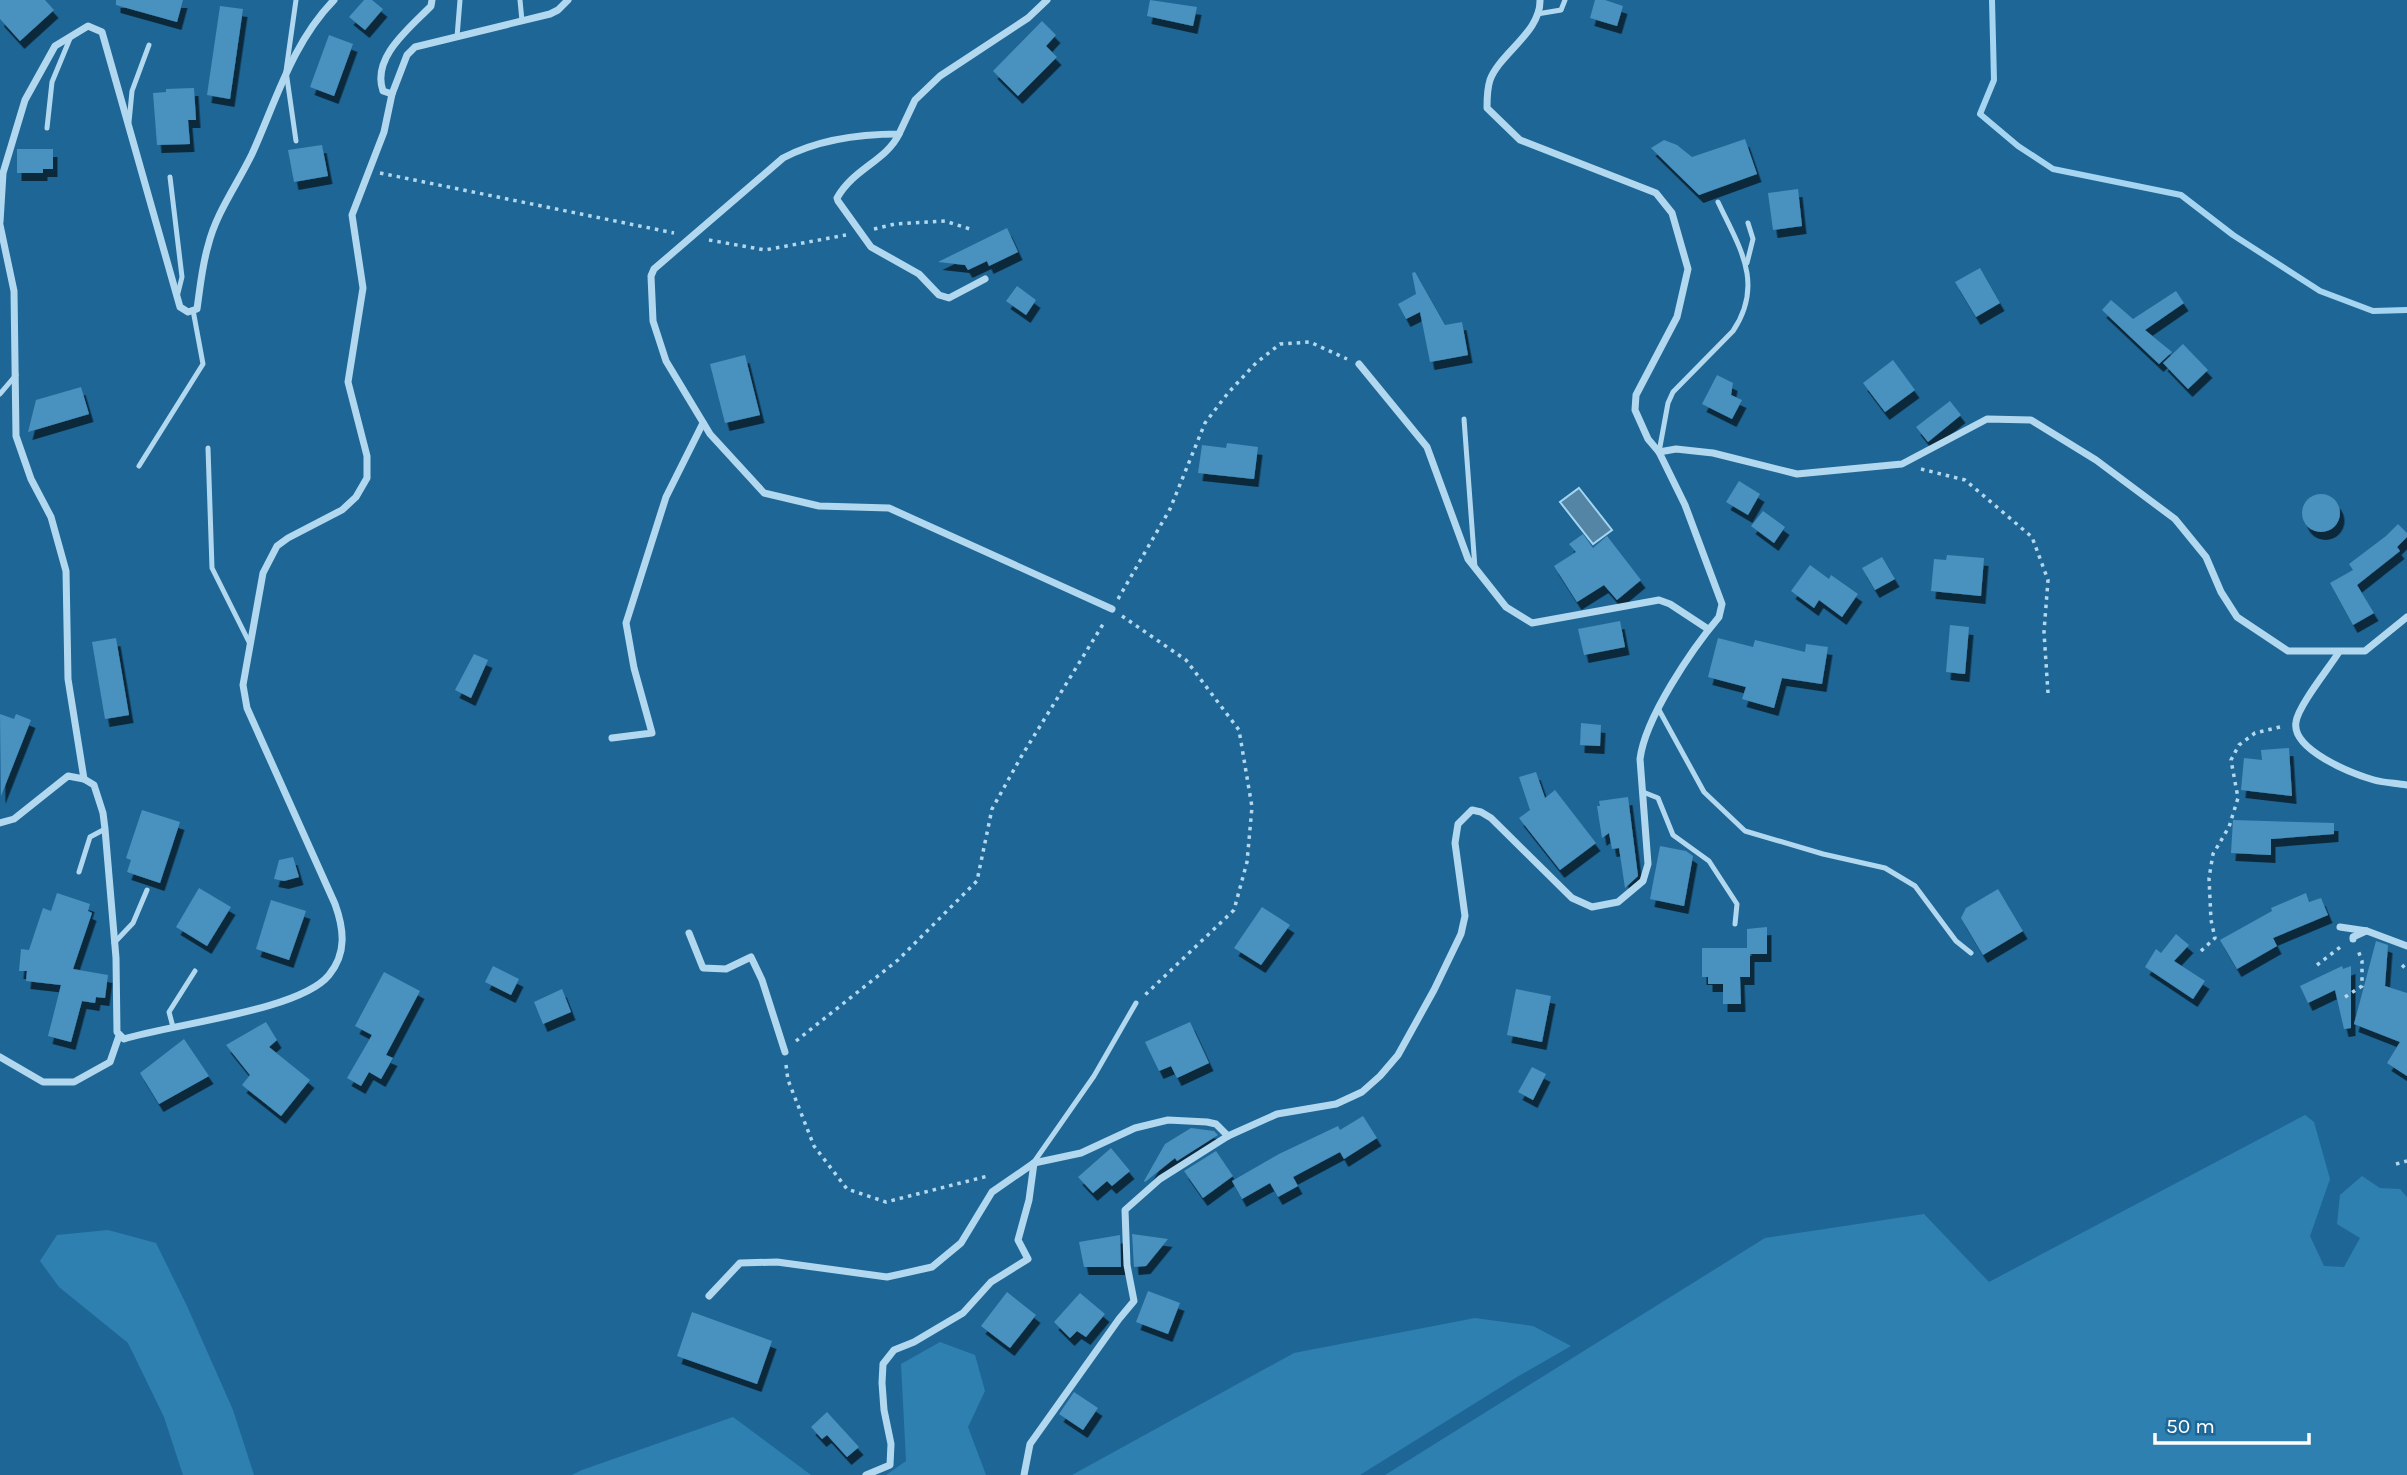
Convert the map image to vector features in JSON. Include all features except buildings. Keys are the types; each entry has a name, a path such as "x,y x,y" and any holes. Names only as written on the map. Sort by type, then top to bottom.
{"street":[{"path":"84,779 68,679 66,571 51,517 31,479 16,436 14,291 0,224 3,173 25,100 55,46 88,26 102,32 180,307 188,312 197,309 208,245 223,206 251,155 286,71 308,34 334,0"},
{"path":"392,94 383,91 381,72 392,47 432,6 432,0"},
{"path":"119,1036 124,1039 269,1007 319,984 330,974 342,947 344,928 335,904 247,708 243,684 263,573 277,546 342,510 356,497 366,478 366,456 348,382 363,288 352,215 384,132 392,94 411,51 415,47 558,10 568,0"},
{"path":"985,279 949,298 944,298 919,274 871,247 837,198 846,182 894,145 915,100 940,76 1028,18 1047,0"},
{"path":"1024,1475 1030,1444 1118,1319 1134,1301 1126,1265 1125,1210 1160,1179 1228,1136 1277,1114 1336,1104 1362,1092 1398,1055 1461,934 1465,916 1455,843 1458,824 1472,810 1491,818 1572,898 1592,907 1618,902 1643,881 1648,864 1640,759 1642,746 1668,692 1719,617 1722,604 1685,505 1635,410 1636,394 1677,317 1688,269 1672,212 1656,193 1520,139 1488,108 1491,78 1529,30 1540,8 1540,0"},
{"path":"899,134 807,146 783,158 654,269 651,276 653,321 666,361 710,434 764,493 819,506 889,508 1112,609"},
{"path":"1359,364 1427,447 1468,559 1506,607 1532,623 1659,600 1709,629"},
{"path":"1658,453 1676,449 1713,453 1797,474 1902,464 1987,419 2031,420 2096,460 2175,519 2206,557 2221,592 2237,617 2288,651 2365,651 2407,617"},
{"path":"611,738 652,733 634,668 626,623 666,497 703,423"},
{"path":"2339,652 2295,723 2299,737 2319,757 2376,781 2407,785"},
{"path":"0,823 14,819 68,776 84,779 94,785 105,829 119,1036 110,1062 74,1082 43,1082 0,1057"},
{"path":"2340,926 2367,931 2407,946"},
{"path":"2353,938 2367,931"},
{"path":"689,933 703,968 726,969 751,957 785,1052"},
{"path":"709,1296 740,1263 777,1262 887,1277 932,1267 961,1242 992,1192 1034,1163 1081,1153 1135,1128 1168,1120 1216,1124 1228,1136"},
{"path":"866,1475 890,1465 891,1444 884,1410 883,1364 894,1350 915,1342 963,1312 991,1282 1028,1259 1018,1240 1029,1200 1034,1163"}],"lane":[{"path":"296,0 286,71 296,141"},
{"path":"457,37 460,0"},
{"path":"520,0 522,21"},
{"path":"1537,14 1560,10 1564,0"},
{"path":"47,128 52,82 71,36"},
{"path":"128,125 132,91 149,45"},
{"path":"170,177 182,277 177,296"},
{"path":"1658,453 1672,392 1738,324 1750,288 1747,263 1718,202"},
{"path":"1747,263 1753,239 1748,223"},
{"path":"139,466 203,364 193,310"},
{"path":"0,394 16,375"},
{"path":"1464,419 1475,568"},
{"path":"208,448 212,568 250,644"},
{"path":"1659,710 1704,792 1745,831 1823,854 1885,868 1914,886 1956,941 1971,953"},
{"path":"1643,792 1658,798 1673,835 1709,861 1737,904 1735,924"},
{"path":"79,872 90,837 105,829"},
{"path":"114,943 133,923 147,890"},
{"path":"173,1027 169,1012 195,971"},
{"path":"1034,1163 1094,1076 1136,1003"}],"path":[{"path":"368,170 765,250 895,224 945,221 973,230"},
{"path":"998,1173 886,1202 847,1189 814,1146 788,1080 785,1052 811,1028 898,960 977,881 992,808 1170,509 1205,424 1222,400 1256,363 1280,344 1310,342 1359,364"},
{"path":"1902,464 1965,480 2032,537 2049,580 2044,632 2048,693"},
{"path":"1112,609 1186,660 1239,730 1252,807 1247,862 1234,910 1136,1003"},
{"path":"2201,951 2215,938 2208,894 2213,855 2230,827 2238,798 2231,760 2239,745 2255,733 2295,723"},
{"path":"2317,965 2353,938 2364,978 2362,986 2345,997"},
{"path":"2402,965 2407,970"},
{"path":"2396,1164 2407,1161"}],"shaded area":[{"path":"1579,488 1612,530 1593,544 1560,502"},
{"path":"2305,1115 2314,1122 2330,1179 2310,1236 2324,1266 2344,1267 2360,1238 2337,1224 2340,1195 2362,1176 2380,1188 2400,1189 2407,1197 2407,1475 1385,1475 1765,1238 1924,1214 1989,1282"},
{"path":"108,1230 156,1243 233,1410 254,1475 183,1475 164,1417 128,1343 59,1287 40,1261 57,1235"},
{"path":"1475,1318 1533,1326 1571,1346 1360,1475 1072,1475 1294,1353"},
{"path":"940,1342 975,1355 985,1391 968,1427 986,1475 886,1475 906,1461 901,1364"},
{"path":"733,1417 811,1475 572,1475 582,1470"}],"waterway":[{"path":"1992,0 1994,80 1980,114 2018,146 2053,169 2181,195 2233,235 2320,291 2373,311 2407,310"}]}
